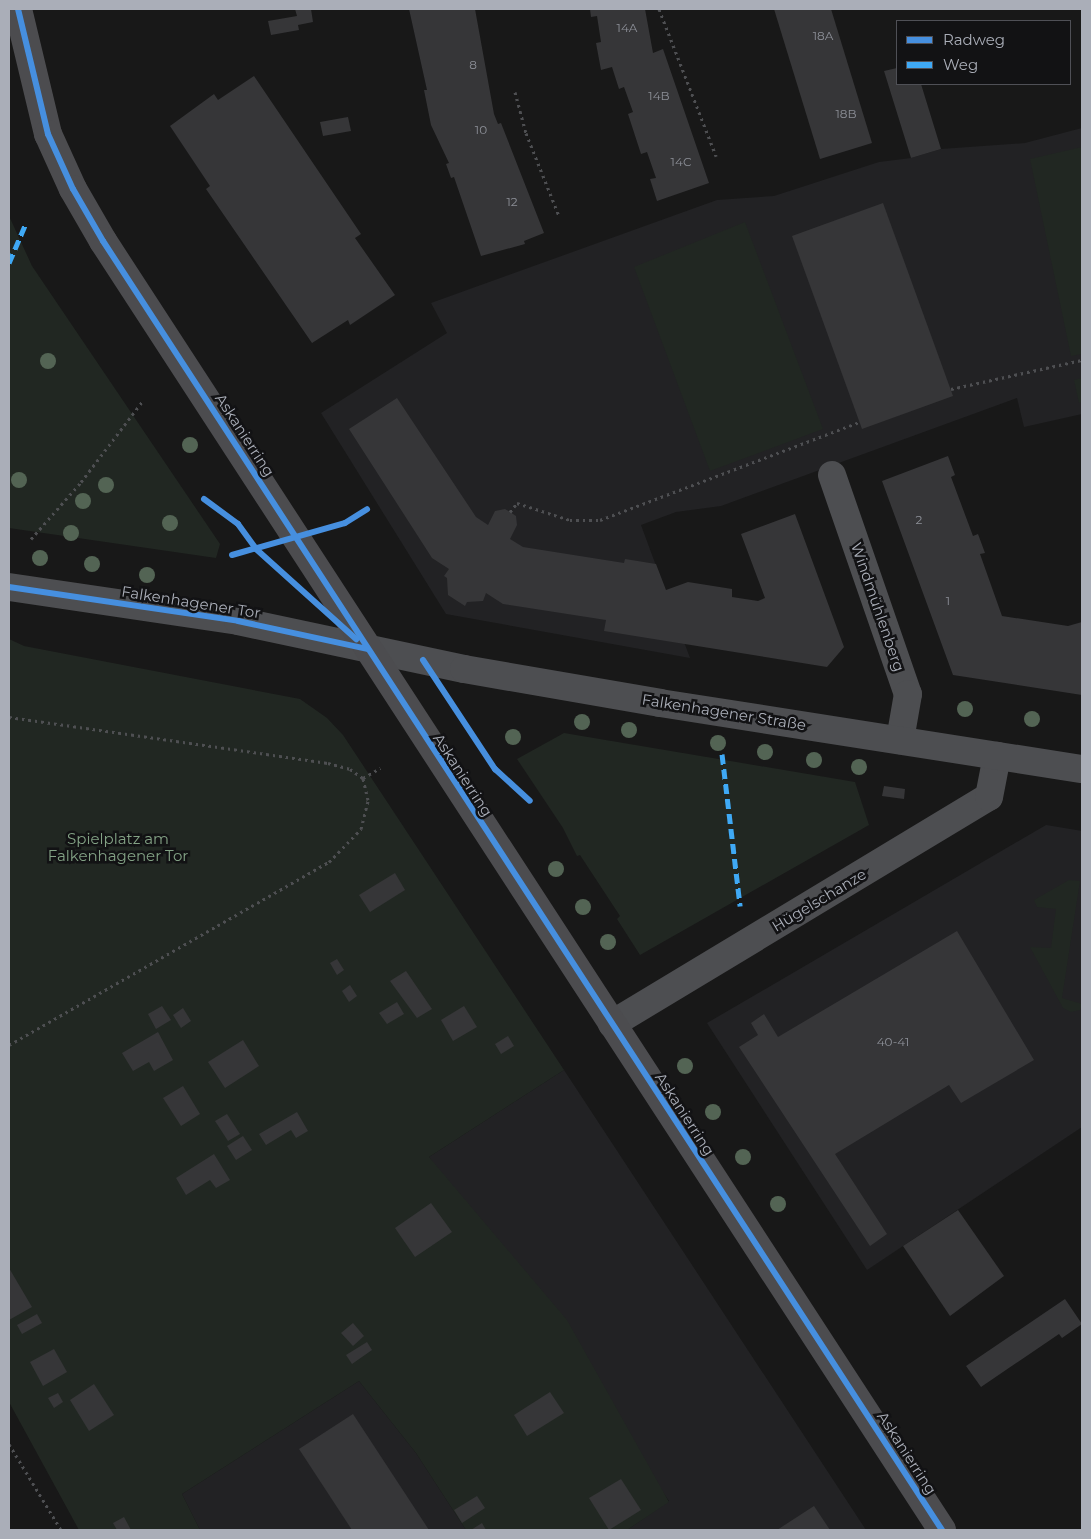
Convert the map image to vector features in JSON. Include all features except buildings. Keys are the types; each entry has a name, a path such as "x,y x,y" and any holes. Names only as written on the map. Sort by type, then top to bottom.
{"main road":[{"name":"Askanierring","path":"18,9 48,134 73,189 103,241 942,1530"}],"street":[{"name":"Windmühlenberg","path":"832,476 908,694 900,740"},
{"name":"Falkenhagener Tor","path":"9,587 238,621 367,648"},
{"name":"Falkenhagener Straße","path":"367,648 652,701 1082,769"},
{"name":"Hügelschanze","path":"612,1024 989,796 997,756"}],"path":[{"path":"659,9 716,156"},
{"path":"515,92 526,133 558,216"},
{"path":"951,389 1082,360"},
{"path":"31,539 81,482 142,402"},
{"path":"510,512 517,503 570,520 600,520 859,422"},
{"path":"9,717 328,762 350,769 363,778 368,800 361,830 329,862 9,1045"},
{"path":"363,778 380,768"},
{"path":"9,1444 61,1530"}],"shaded area":[{"path":"1082,128 1082,414 1024,427 1017,398 721,506 676,512 641,525 690,658 446,614 321,413 447,333 431,303 717,200 774,196 879,162 911,158 941,149 1025,143"},
{"path":"1046,825 1082,831 1082,1127 867,1270 707,1023"},
{"path":"564,1070 866,1530 627,1530 669,1501 429,1157"},
{"path":"359,1381 416,1453 466,1530 200,1530 182,1494"}],"green space":[{"path":"1082,147 1082,354 1071,356 1030,159"},
{"path":"9,216 32,266 220,544 216,558 9,528"},
{"path":"745,222 823,429 710,471 634,267"},
{"path":"1082,378 1082,402 1079,403 1074,380"},
{"name":"Spielplatz am Falkenhagener Tor","path":"9,639 24,646 300,699 327,718 343,735 564,1070 429,1157 567,1320 669,1502 627,1530 466,1530 416,1453 359,1381 182,1494 200,1530 79,1530 9,1402"},
{"path":"564,733 855,782 869,825 640,955 617,919 620,916 580,855 577,856 563,828 517,759"},
{"path":"1069,880 1080,881 1062,998 1082,1004 1080,1010 1071,1012 1063,1008 1030,947 1051,948 1056,909 1037,907 1034,900"}],"marked path":[{"path":"9,263 26,223"},
{"path":"722,754 740,906"}],"cycle path":[{"path":"18,9 48,134 73,189 103,241 942,1530"},
{"path":"204,499 238,524 256,549 356,639"},
{"path":"232,555 345,523 367,509"},
{"path":"9,587 238,621 367,649"},
{"path":"423,660 495,769 530,801"}]}
